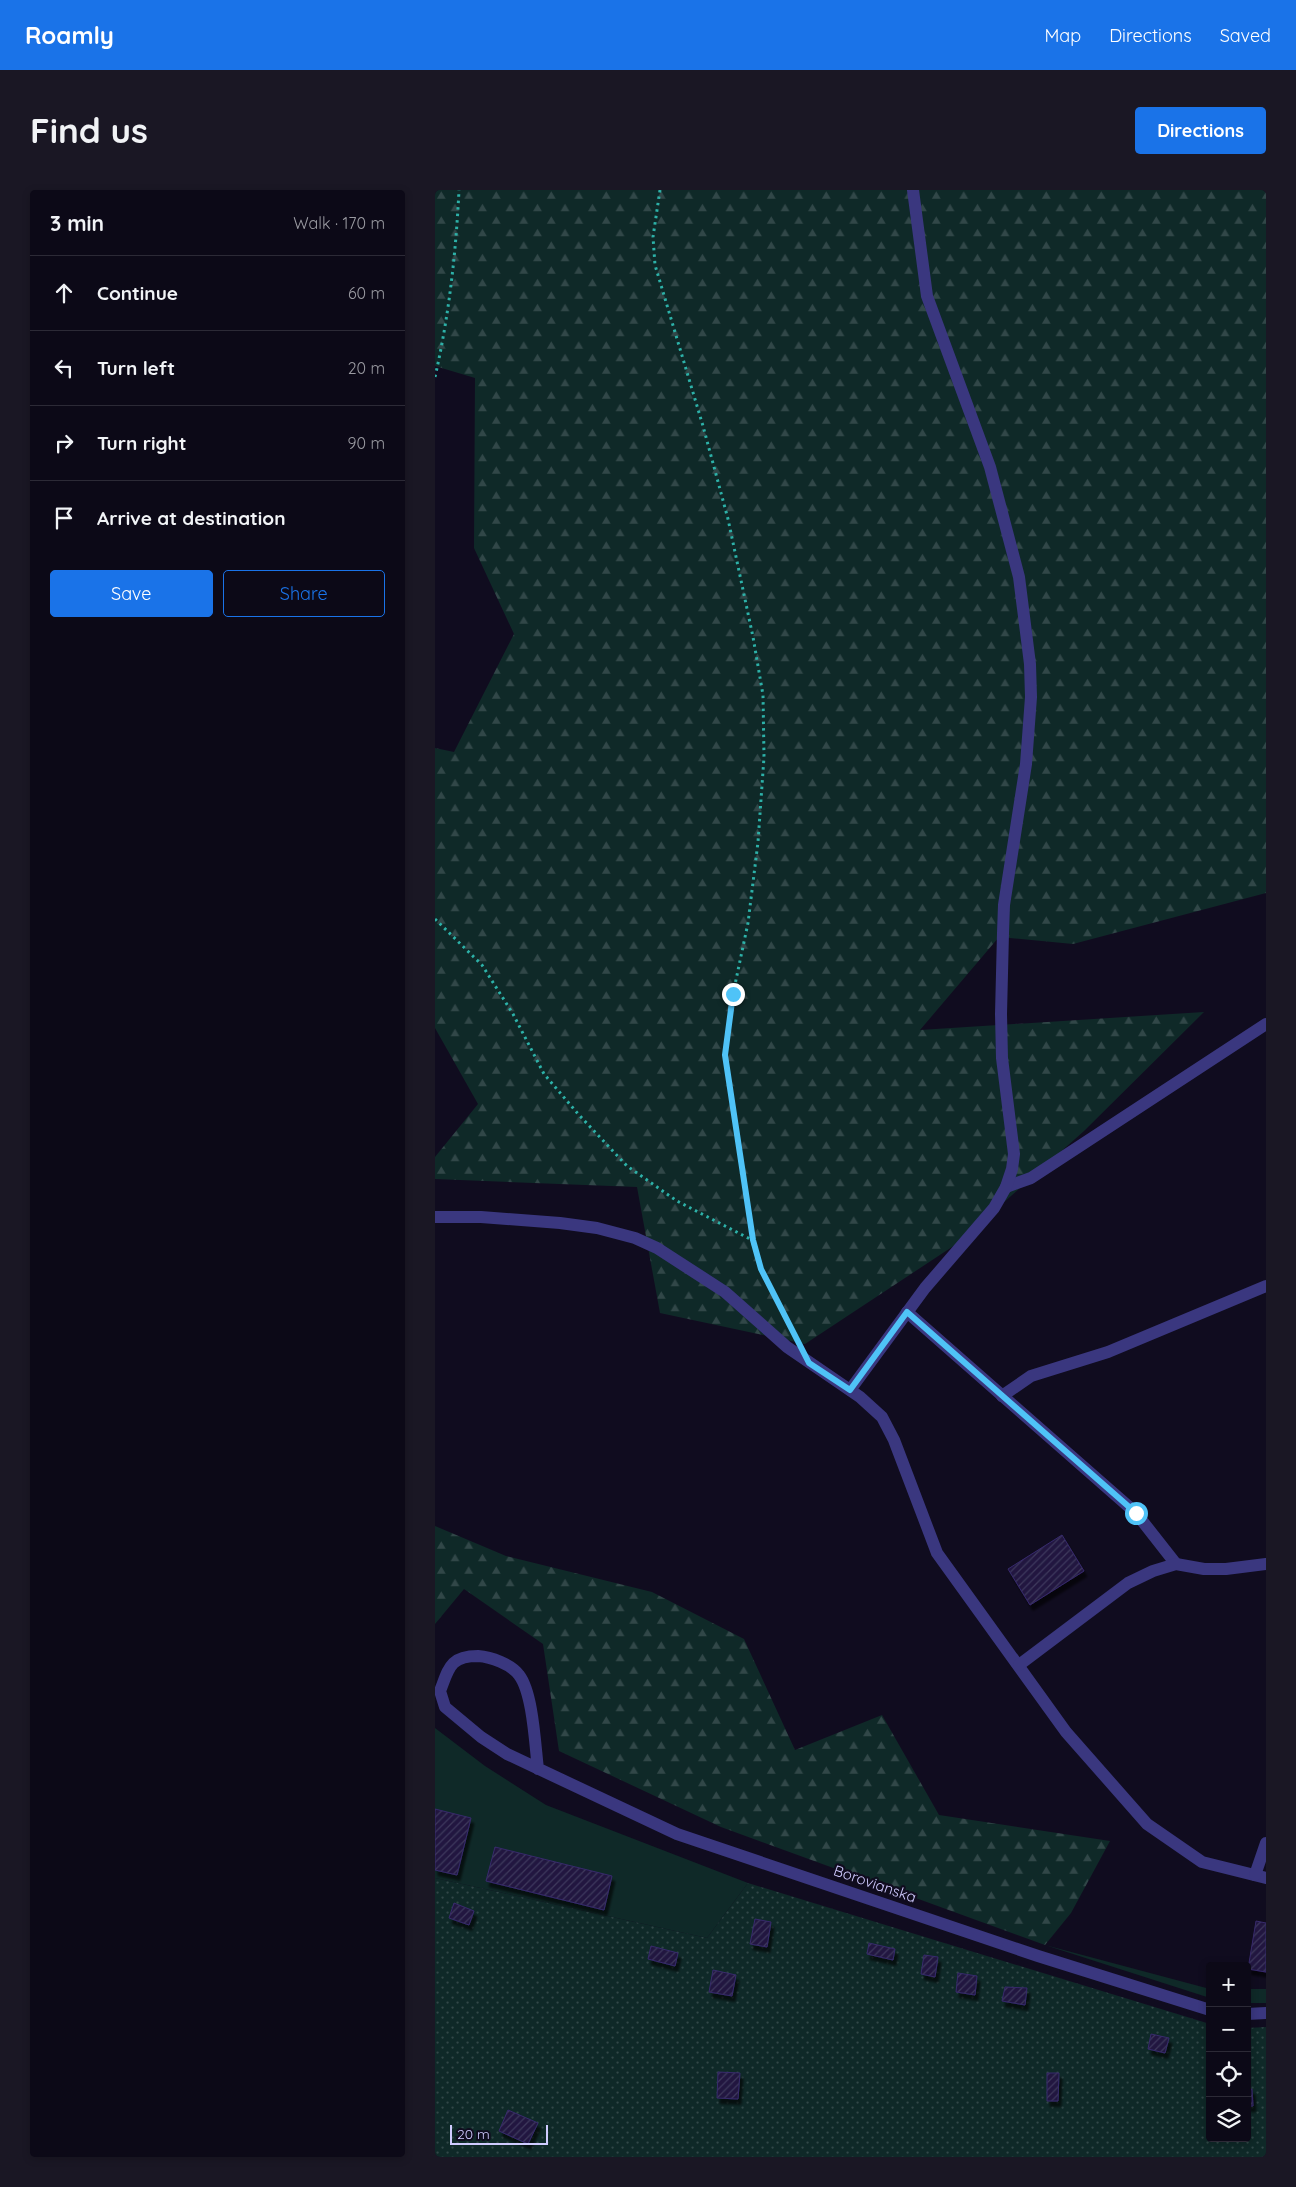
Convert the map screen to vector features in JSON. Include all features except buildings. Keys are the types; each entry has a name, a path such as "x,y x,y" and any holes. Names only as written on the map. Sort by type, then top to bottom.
{"street":[{"path":"850,1390 907,1312 955,1252 994,1208 1006,1187 1012,1170 1014,1154 1002,1058 1001,1014 1004,905 1026,764 1031,697 1031,664 1019,577 990,468 927,296 913,190"},
{"path":"1006,1187 1031,1178 1266,1024"},
{"path":"435,1217 481,1217 597,1228 635,1238 657,1248 725,1292 787,1347 850,1390 882,1417 894,1440 937,1553 1066,1732 1147,1824 1203,1862 1261,1877 1266,1842"},
{"path":"1002,1396 1031,1376 1108,1352 1266,1286"},
{"path":"907,1312 1136,1513 1177,1564"},
{"path":"1019,1665 1128,1583 1153,1571 1177,1564 1226,1569 1266,1564"},
{"name":"Borovianska","path":"538,1769 528,1693 519,1674 501,1662 483,1657 463,1656 450,1666 440,1691 445,1707 481,1738 507,1754 538,1769 677,1834 1038,1956 1206,2009"},
{"path":"1251,2014 1266,2013"}],"path":[{"path":"435,377 442,346 453,266 459,190"},
{"path":"661,190 653,237 655,265 703,426 728,519 753,636 763,695 764,756 758,842 748,923 733,994 725,1055 753,1240 761,1269 783,1312"},
{"path":"435,919 482,965 513,1014 544,1074 627,1166 677,1201 753,1240"}],"green space":[{"path":"435,190 1266,190 1266,893 1073,944 999,937 920,1030 1204,1012 1084,1131 958,1243 805,1344 660,1313 637,1187 435,1179 435,1157 478,1104 435,1028 435,748 454,752 514,634 474,548 475,378 435,366"},
{"path":"435,1526 506,1556 652,1592 744,1639 795,1750 882,1715 939,1815 1110,1841 1071,1913 1045,1945 721,1827 559,1751 543,1644 464,1589 435,1624"},
{"path":"435,1728 485,1766 546,1805 748,1883 707,1938 435,1878"},
{"path":"435,1878 707,1938 748,1883 1206,2023 1206,2142 1251,2142 1251,2028 1266,2027 1266,2157 435,2157"},
{"path":"1045,1945 1206,1988 1206,1997"},
{"path":"1251,1989 1266,1989 1266,2003 1251,2003"}],"route":[{"path":"733,994 725,1055 753,1240 761,1269 809,1363 850,1390 907,1312 1136,1513"}]}
